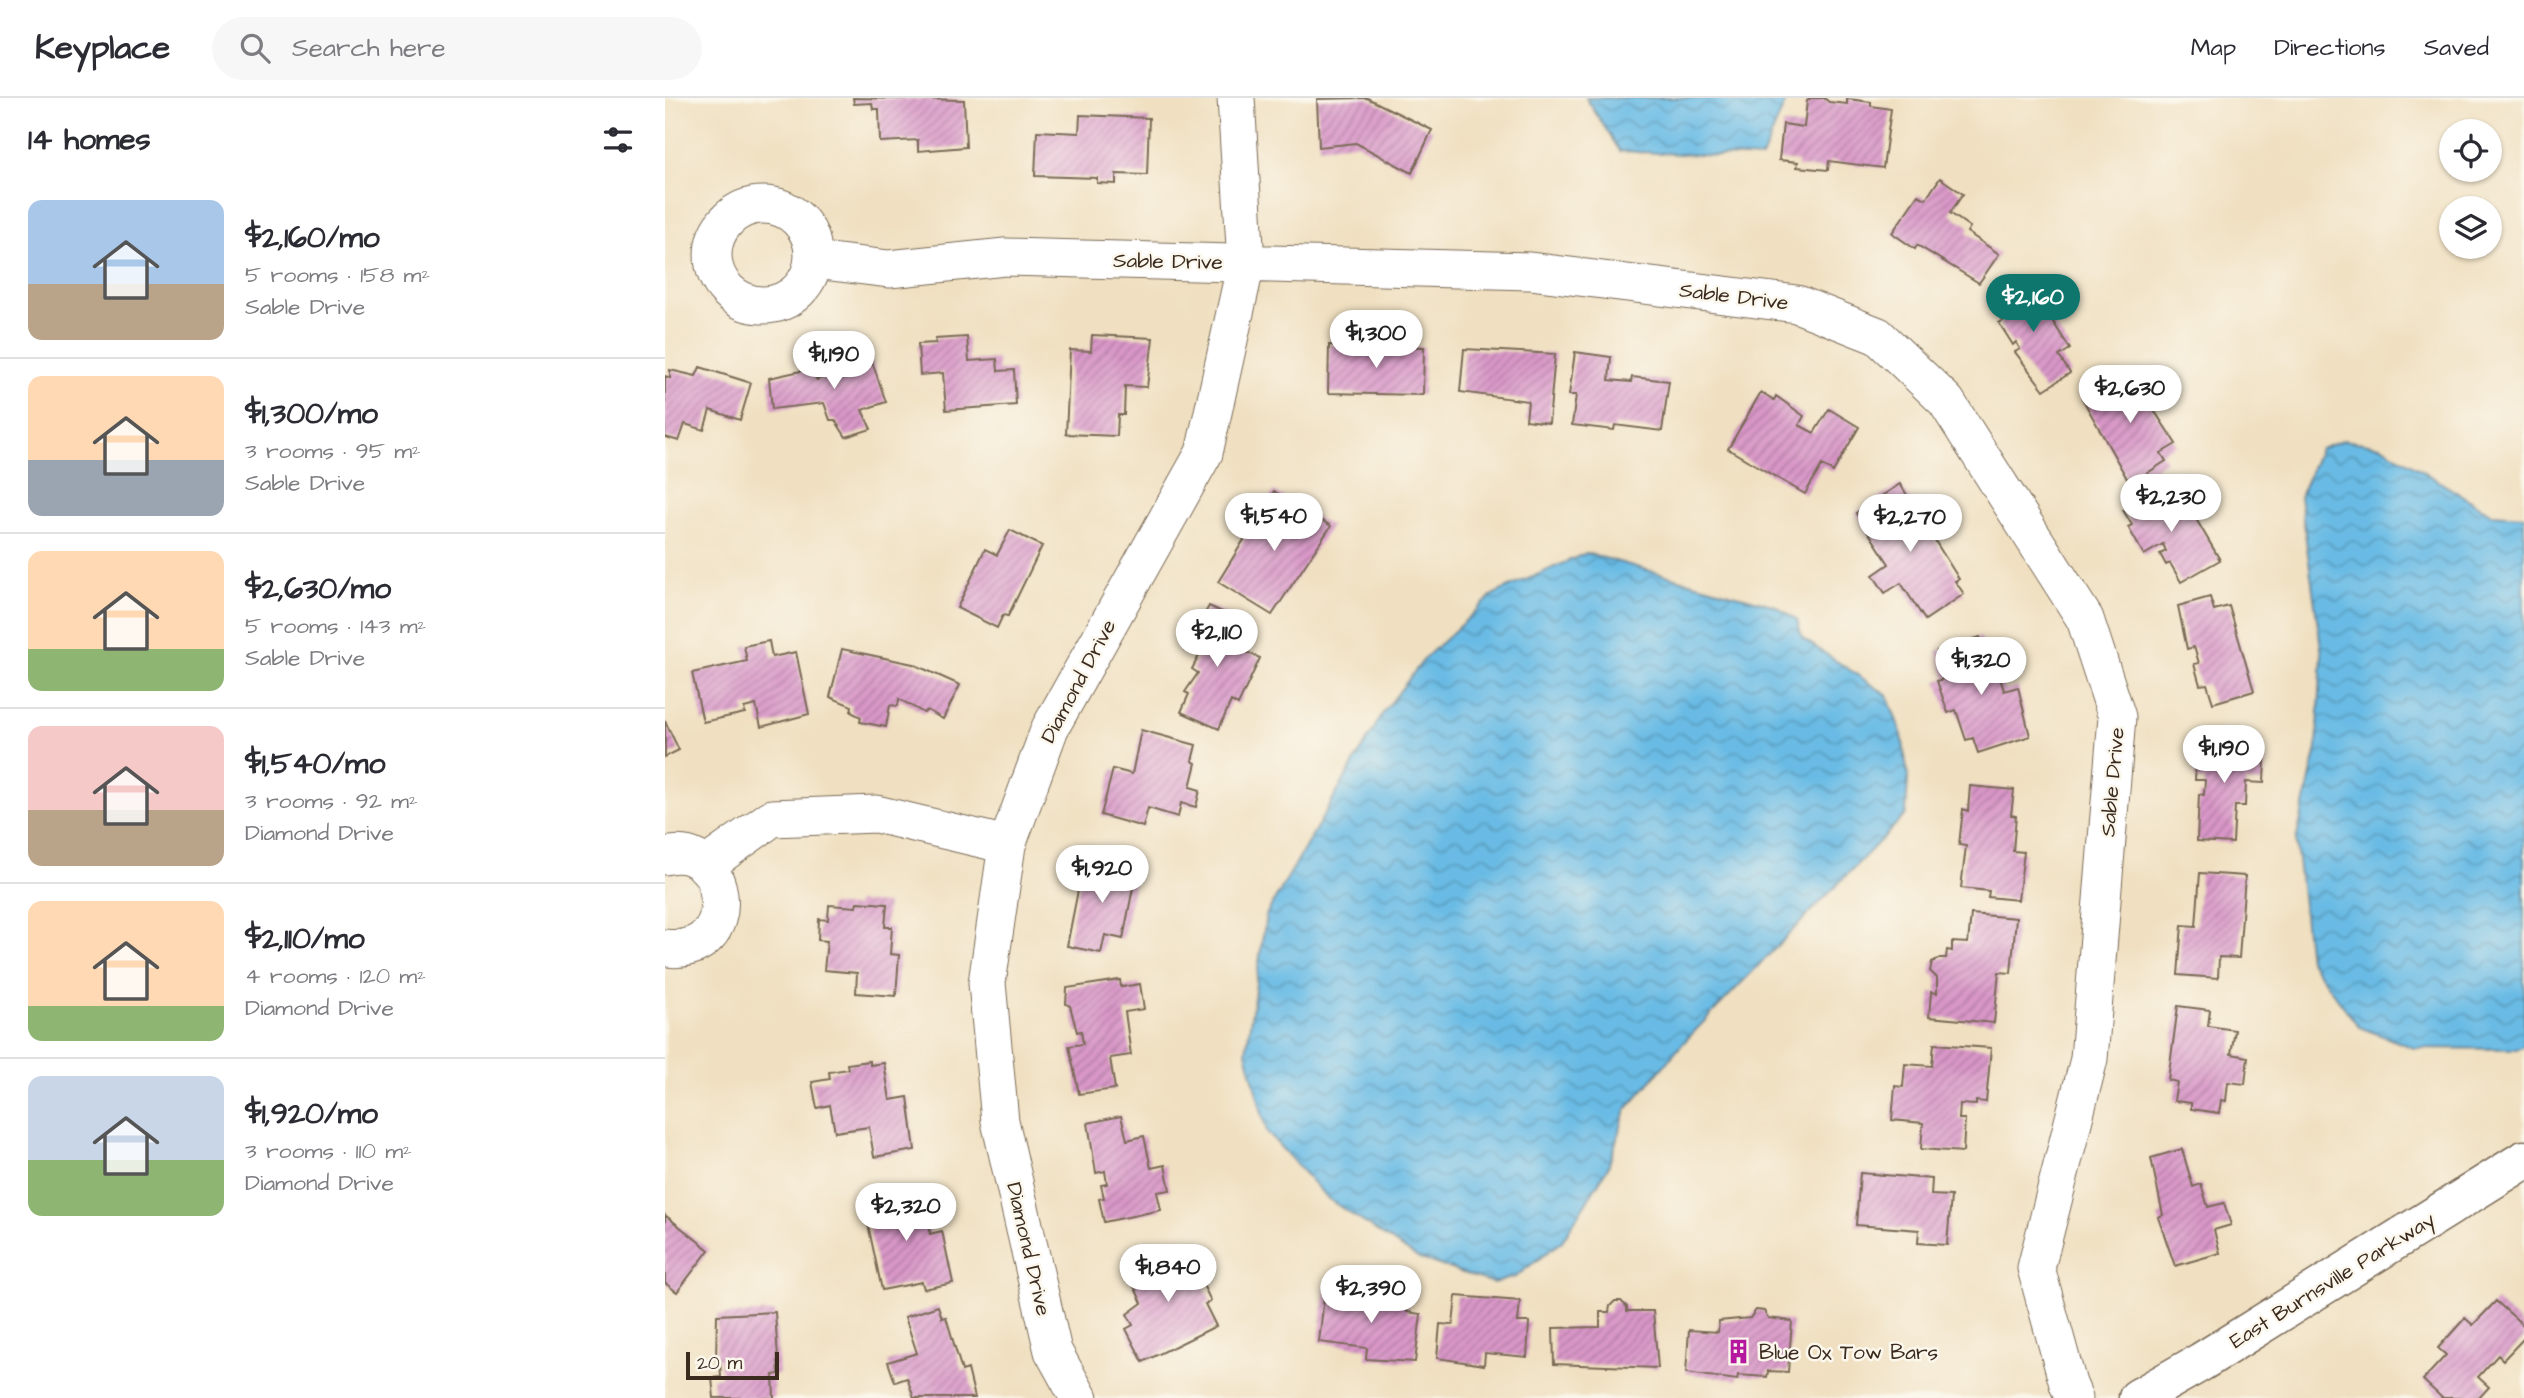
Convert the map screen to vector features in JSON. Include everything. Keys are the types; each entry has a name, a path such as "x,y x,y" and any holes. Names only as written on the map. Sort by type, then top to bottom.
{"street":[{"name":"Diamond Drive","path":"1079,1398 1053,1351 1000,1121 987,983 1007,845 1049,729 1204,453 1246,263 1236,98"},
{"name":"Sable Drive","path":"814,260 888,269 1005,257 1530,271 1797,304 1878,336 1945,401 2085,619 2117,717 2089,1059 2036,1268 2074,1398"},
{"path":"705,866 772,818 876,814 1007,845"},
{"path":"665,856 689,857 705,866 716,881 721,899 719,918 709,933 694,944 677,949 665,948"},
{"name":"East Burnsville Parkway","path":"2138,1398 2201,1362 2524,1160"}],"water":[{"path":"1586,98 1787,98 1762,158 1620,151"},
{"path":"2344,440 2381,446 2492,514 2524,516 2524,1046 2519,1049 2414,1048 2359,1027 2309,960 2296,841 2317,748 2322,655 2300,497 2320,449"},
{"path":"1586,553 1776,606 1797,620 1802,638 1887,695 1902,735 1908,777 1906,814 1685,1041 1626,1110 1608,1167 1562,1241 1515,1277 1493,1283 1418,1258 1327,1198 1267,1132 1246,1052 1266,915 1383,713 1425,658 1494,594"}],"building":[{"path":"853,98 964,100 966,147 918,151 918,140 880,142 879,109 873,109 872,103 854,104"},
{"path":"1367,98 1432,130 1412,173 1356,143 1319,147 1317,99"},
{"path":"1811,98 1824,98 1829,102 1847,104 1847,99 1871,102 1871,106 1891,109 1883,168 1829,161 1828,170 1797,167 1798,162 1779,160 1783,124 1804,127 1807,101"},
{"path":"1080,115 1149,118 1147,175 1116,174 1116,184 1097,183 1097,178 1035,176 1037,131 1079,133"},
{"path":"1940,178 1963,194 1950,213 1970,227 1967,232 1999,254 1979,283 1917,245 1915,249 1892,233 1918,195 1926,199"},
{"path":"2027,280 2070,349 2059,356 2070,373 2044,390 2015,352 2020,349 2016,342 2013,345 1999,323 2003,321 1992,303"},
{"path":"1092,335 1153,338 1147,387 1125,386 1124,415 1118,415 1117,436 1066,434 1070,350 1091,351"},
{"path":"967,337 969,361 997,359 998,371 1014,370 1016,405 946,410 943,373 920,375 918,344 936,343 935,339"},
{"path":"1329,345 1424,347 1423,395 1328,393"},
{"path":"1464,349 1555,354 1549,423 1526,420 1528,401 1460,392"},
{"path":"868,350 886,402 862,410 871,429 846,437 835,420 830,420 824,403 772,409 769,378 810,369 817,380 824,377 821,369 825,361 834,358 839,360"},
{"path":"1575,352 1611,357 1609,380 1631,382 1632,377 1669,381 1662,431 1615,425 1614,430 1572,425 1576,395 1569,395"},
{"path":"700,367 751,383 740,420 710,410 704,430 685,424 679,441 665,437 665,376 670,378 670,370 696,376"},
{"path":"2119,374 2126,385 2141,375 2155,397 2148,401 2176,444 2161,453 2166,461 2130,484 2082,398"},
{"path":"1761,392 1774,400 1776,396 1804,416 1799,425 1814,433 1829,409 1859,427 1833,472 1822,465 1805,494 1728,449"},
{"path":"1900,484 1914,506 1909,509 1923,531 1927,528 1959,579 1955,581 1964,594 1925,620 1901,583 1885,593 1873,575 1889,564 1856,513"},
{"path":"2158,490 2166,504 2182,495 2220,560 2181,582 2170,563 2166,565 2160,554 2166,551 2163,544 2144,555 2128,527 2132,525 2123,510"},
{"path":"1274,491 1331,526 1272,615 1218,582"},
{"path":"1010,530 1042,546 1008,616 1003,615 997,628 957,608 985,549 997,555"},
{"path":"2210,597 2214,610 2229,606 2254,691 2213,703 2207,684 2200,685 2194,664 2199,663 2194,647 2187,649 2178,606"},
{"path":"1209,606 1239,620 1228,644 1260,658 1238,705 1231,701 1219,729 1181,712 1189,694 1185,692 1198,673 1192,669 1199,656 1185,650"},
{"path":"1980,637 1990,666 2000,663 2004,676 2000,677 2004,691 2018,687 2030,736 1978,753 1973,738 1966,740 1956,710 1948,713 1937,681 1946,678 1937,651"},
{"path":"769,641 772,657 796,652 809,714 761,727 756,705 744,708 745,713 703,722 692,673 747,661 744,646"},
{"path":"842,649 913,664 960,685 943,719 927,710 924,713 899,699 898,706 890,705 886,727 860,722 861,717 851,712 852,706 830,697"},
{"path":"665,721 679,750 665,757"},
{"path":"1141,730 1196,745 1192,761 1196,763 1190,787 1200,790 1196,807 1181,803 1178,817 1148,808 1143,827 1101,815 1113,769 1132,774"},
{"path":"2203,736 2249,738 2248,757 2265,758 2264,783 2246,782 2245,806 2235,806 2233,843 2197,841 2199,794 2204,795 2205,780 2195,780 2196,761 2202,761"},
{"path":"1970,786 2014,790 2011,815 2016,816 2013,851 2024,852 2018,900 1988,897 1989,891 1961,888 1966,846 1959,845 1963,809 1968,811"},
{"path":"1095,859 1137,867 1123,939 1105,935 1101,953 1067,946 1081,875 1091,876 1088,871 1090,863"},
{"path":"2200,873 2245,876 2239,958 2219,957 2218,978 2178,975 2182,925 2196,926"},
{"path":"857,902 887,904 885,927 892,927 890,954 899,955 896,996 856,993 857,973 824,970 827,941 818,940 819,919 828,920 829,905 856,907"},
{"path":"1971,914 2016,918 2011,973 1999,972 1994,1023 1929,1017 1931,992 1937,993 1937,978 1930,971 1932,962 1946,958 1947,950 1952,951 1952,942 1968,943"},
{"path":"1120,980 1121,987 1140,984 1144,1009 1125,1012 1131,1055 1110,1058 1115,1089 1079,1094 1069,1046 1083,1044 1081,1031 1077,1032 1070,1006 1066,1004 1067,988"},
{"path":"2178,1006 2210,1010 2208,1026 2235,1030 2231,1054 2248,1057 2245,1084 2228,1082 2226,1101 2221,1100 2219,1113 2191,1109 2191,1103 2174,1101 2177,1082 2168,1080"},
{"path":"1934,1044 1991,1048 1986,1102 1976,1101 1976,1105 1960,1104 1959,1119 1965,1119 1963,1152 1921,1149 1923,1123 1892,1120 1895,1086 1903,1087 1905,1064 1932,1066"},
{"path":"870,1061 870,1065 884,1063 890,1100 908,1097 915,1150 874,1157 869,1127 835,1132 830,1105 817,1108 812,1082 830,1079 829,1072 848,1069 847,1064"},
{"path":"1121,1116 1127,1140 1144,1136 1151,1168 1165,1165 1170,1190 1157,1192 1161,1210 1104,1222 1099,1199 1104,1198 1101,1185 1107,1184 1105,1171 1096,1173 1088,1123"},
{"path":"2182,1149 2193,1187 2201,1184 2208,1207 2224,1203 2231,1225 2214,1230 2220,1253 2175,1266 2158,1217 2163,1215 2151,1158"},
{"path":"1860,1173 1932,1179 1931,1195 1951,1196 1947,1245 1918,1243 1919,1230 1856,1225"},
{"path":"916,1190 920,1215 926,1214 930,1234 942,1231 953,1283 924,1289 922,1282 882,1290 863,1201"},
{"path":"665,1215 709,1250 677,1292 665,1283"},
{"path":"1174,1247 1184,1267 1198,1260 1207,1280 1202,1283 1211,1301 1205,1304 1216,1326 1143,1362 1126,1329 1133,1325 1127,1314 1142,1303 1127,1271"},
{"path":"1325,1289 1408,1299 1407,1312 1421,1314 1415,1362 1366,1359 1367,1348 1319,1342"},
{"path":"1456,1296 1520,1301 1518,1322 1529,1322 1527,1357 1485,1353 1484,1365 1437,1358 1440,1324 1453,1325"},
{"path":"1615,1301 1621,1301 1627,1311 1653,1311 1658,1368 1554,1364 1553,1328 1600,1327 1600,1312 1609,1312"},
{"path":"2496,1301 2524,1326 2524,1338 2503,1360 2498,1355 2478,1377 2489,1387 2479,1398 2442,1398 2423,1380 2446,1355 2438,1348 2465,1318 2473,1325"},
{"path":"938,1306 942,1318 946,1317 962,1371 968,1369 975,1398 914,1398 907,1378 895,1382 888,1362 917,1353 905,1317"},
{"name":"Blue Ox Tow Bars","path":"1756,1310 1764,1311 1768,1318 1792,1321 1788,1372 1768,1371 1767,1377 1738,1375 1737,1380 1686,1373 1689,1330 1718,1332 1719,1321 1750,1318"},
{"path":"775,1312 779,1374 773,1375 774,1398 714,1398 712,1378 721,1377 720,1359 716,1359 717,1315"}],"place":[{"name":"Blue Ox Tow Bars","path":"1739,1352"}]}
